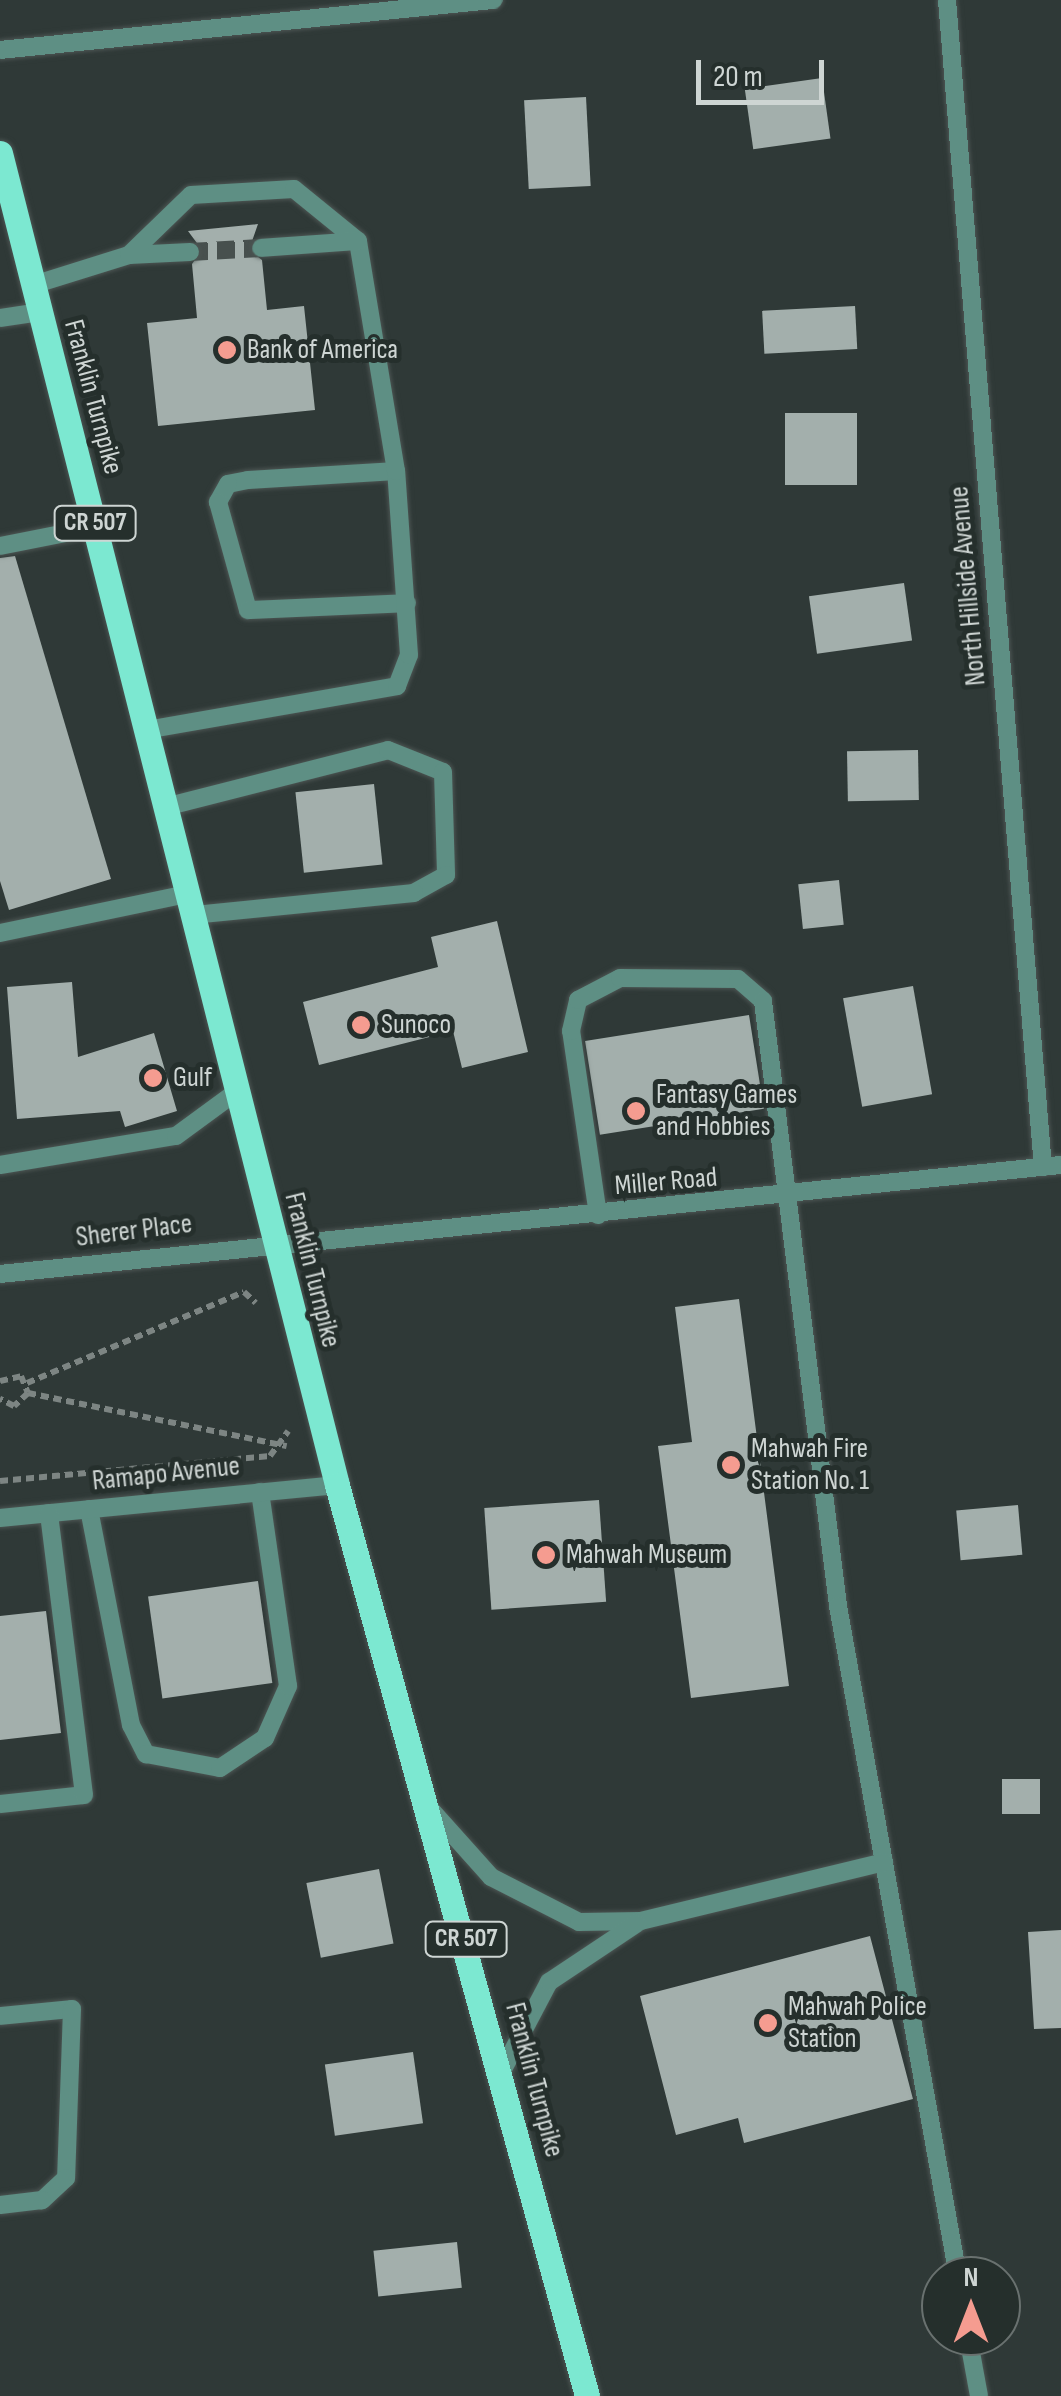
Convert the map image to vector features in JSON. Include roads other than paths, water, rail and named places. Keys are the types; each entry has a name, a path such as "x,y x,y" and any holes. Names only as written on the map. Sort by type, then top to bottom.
{"main road":[{"name":"Franklin Turnpike","path":"0,153 337,1485 432,1811 587,2396"}],"street":[{"path":"0,50 493,0"},
{"name":"North Hillside Avenue","path":"947,0 1052,1166"},
{"path":"129,255 191,195 294,189 358,241 396,471 410,655 397,686 146,730"},
{"path":"261,248 358,241"},
{"path":"33,286 129,255 190,252"},
{"path":"0,318 40,312"},
{"path":"396,471 248,480 228,484 218,502 248,610 407,602"},
{"path":"0,546 96,527"},
{"path":"0,933 189,905 414,893 446,875 443,772 388,750 165,808"},
{"path":"598,1215 571,1031 578,1000 620,978 738,978 764,1001 840,1625 954,2256"},
{"path":"0,1165 176,1136 236,1092"},
{"name":"Miller Road","path":"274,1242 786,1199 1052,1166"},
{"name":"Sherer Place","path":"0,1274 274,1242"},
{"name":"Ramapo Avenue","path":"0,1518 337,1485"},
{"path":"89,1509 131,1725 146,1754 220,1768 265,1738 288,1686 260,1492"},
{"path":"0,1804 84,1795 48,1513"},
{"path":"432,1811 491,1877 579,1922 641,1921 884,1862"},
{"path":"501,2073 549,1982 641,1921"},
{"path":"0,2016 72,2008 66,2178 42,2200 0,2205"},
{"path":"972,2356 979,2396"}],"tunnel":[{"path":"190,252 261,248"}],"place":[{"name":"Bank of America","path":"227,350"},
{"name":"Sunoco","path":"361,1025"},
{"name":"Gulf","path":"153,1078"},
{"name":"Fantasy Games and Hobbies","path":"636,1111"},
{"name":"Mahwah Fire Station No. 1","path":"731,1465"},
{"name":"Mahwah Museum","path":"546,1555"},
{"name":"Mahwah Police Station","path":"768,2023"}]}
